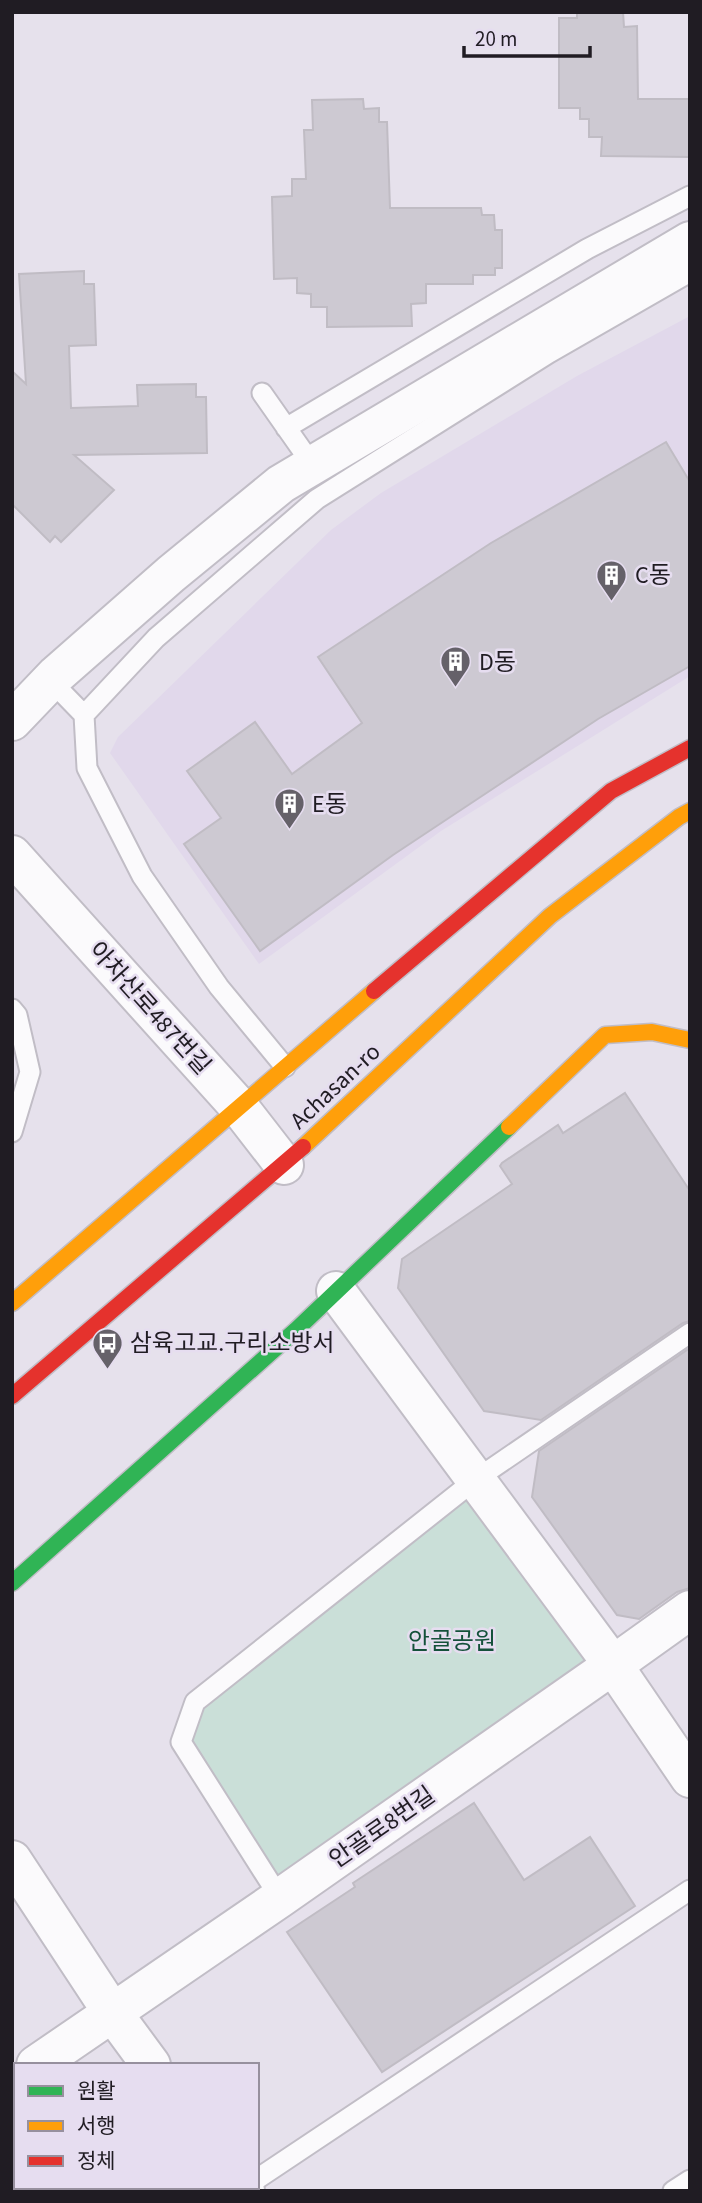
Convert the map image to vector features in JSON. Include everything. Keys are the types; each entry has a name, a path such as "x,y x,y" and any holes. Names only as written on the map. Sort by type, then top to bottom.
{"main road":[{"name":"Achasan-ro","path":"12,1303 611,791 690,747"},
{"name":"Achasan-ro","path":"12,1396 284,1165 550,916 690,811"},
{"path":"12,1583 296,1331 605,1035 652,1032 690,1040"}],"street":[{"path":"12,721 51,681 171,574 281,484 322,478 690,241"},
{"name":"아차산로487번길","path":"12,855 239,1107 284,1165"},
{"path":"336,1292 613,1665 690,1778"},
{"name":"안골로8번길","path":"39,2063 281,1898 690,1610"},
{"path":"12,1860 112,2012 150,2063"}],"lane":[{"path":"286,428 587,249 690,196"},
{"path":"84,715 156,638 317,499 322,478 690,272"},
{"path":"262,393 322,478"},
{"path":"51,681 84,715 87,768 142,876 219,987 285,1067"},
{"path":"12,1009 16,1015 30,1072 12,1132"},
{"path":"281,1898 181,1742 195,1702 475,1480 690,1333"},
{"path":"259,2178 690,1891"},
{"path":"673,2191 690,2180"}],"shaded area":[{"path":"690,316 690,676 441,831 259,964 110,753 118,737 331,530 381,493 577,376"}],"green space":[{"name":"안골공원","path":"475,1480 613,1665 280,1898 181,1742 195,1702"}],"building":[{"path":"577,12 623,12 624,27 637,26 638,99 690,99 690,157 601,156 602,137 589,137 589,119 580,119 580,108 559,108 559,18 577,18"},
{"path":"363,99 364,109 379,108 379,122 387,122 390,208 481,208 482,215 494,215 495,230 502,230 502,268 495,268 495,275 473,275 473,284 426,284 426,303 411,304 412,326 327,327 327,307 311,307 311,294 297,293 297,278 274,279 272,197 292,196 292,179 306,179 304,130 313,130 312,100"},
{"path":"84,271 84,284 94,284 96,345 69,346 71,408 138,406 137,385 196,384 196,397 206,397 207,453 74,455 114,490 61,542 55,536 50,542 12,504 12,371 26,384 19,274"},
{"path":"666,442 690,482 690,666 598,719 393,855 260,951 184,844 221,818 187,771 255,722 292,774 362,723 318,657 491,543"},
{"path":"625,1093 690,1191 690,1321 683,1323 541,1420 484,1411 398,1288 402,1259 512,1184 500,1166 502,1163 558,1125 563,1133"},
{"path":"690,1348 690,1588 677,1592 639,1619 617,1615 532,1497 539,1451"},
{"path":"474,1803 524,1880 590,1837 635,1906 382,2072 287,1932 355,1887 353,1883"}],"traffic: fast":[{"path":"12,1583 296,1330 509,1127"}],"traffic: slow":[{"path":"303,1147 550,916 690,811"},
{"path":"12,1303 374,991"},
{"path":"509,1127 605,1035 652,1032 690,1040"}],"traffic: jam":[{"path":"374,991 611,791 690,748"},
{"path":"12,1396 303,1147"}],"place":[{"name":"C동","path":"612,602"},
{"name":"D동","path":"456,689"},
{"name":"E동","path":"289,831"},
{"name":"삼육고교.구리소방서","path":"107,1370"}]}
